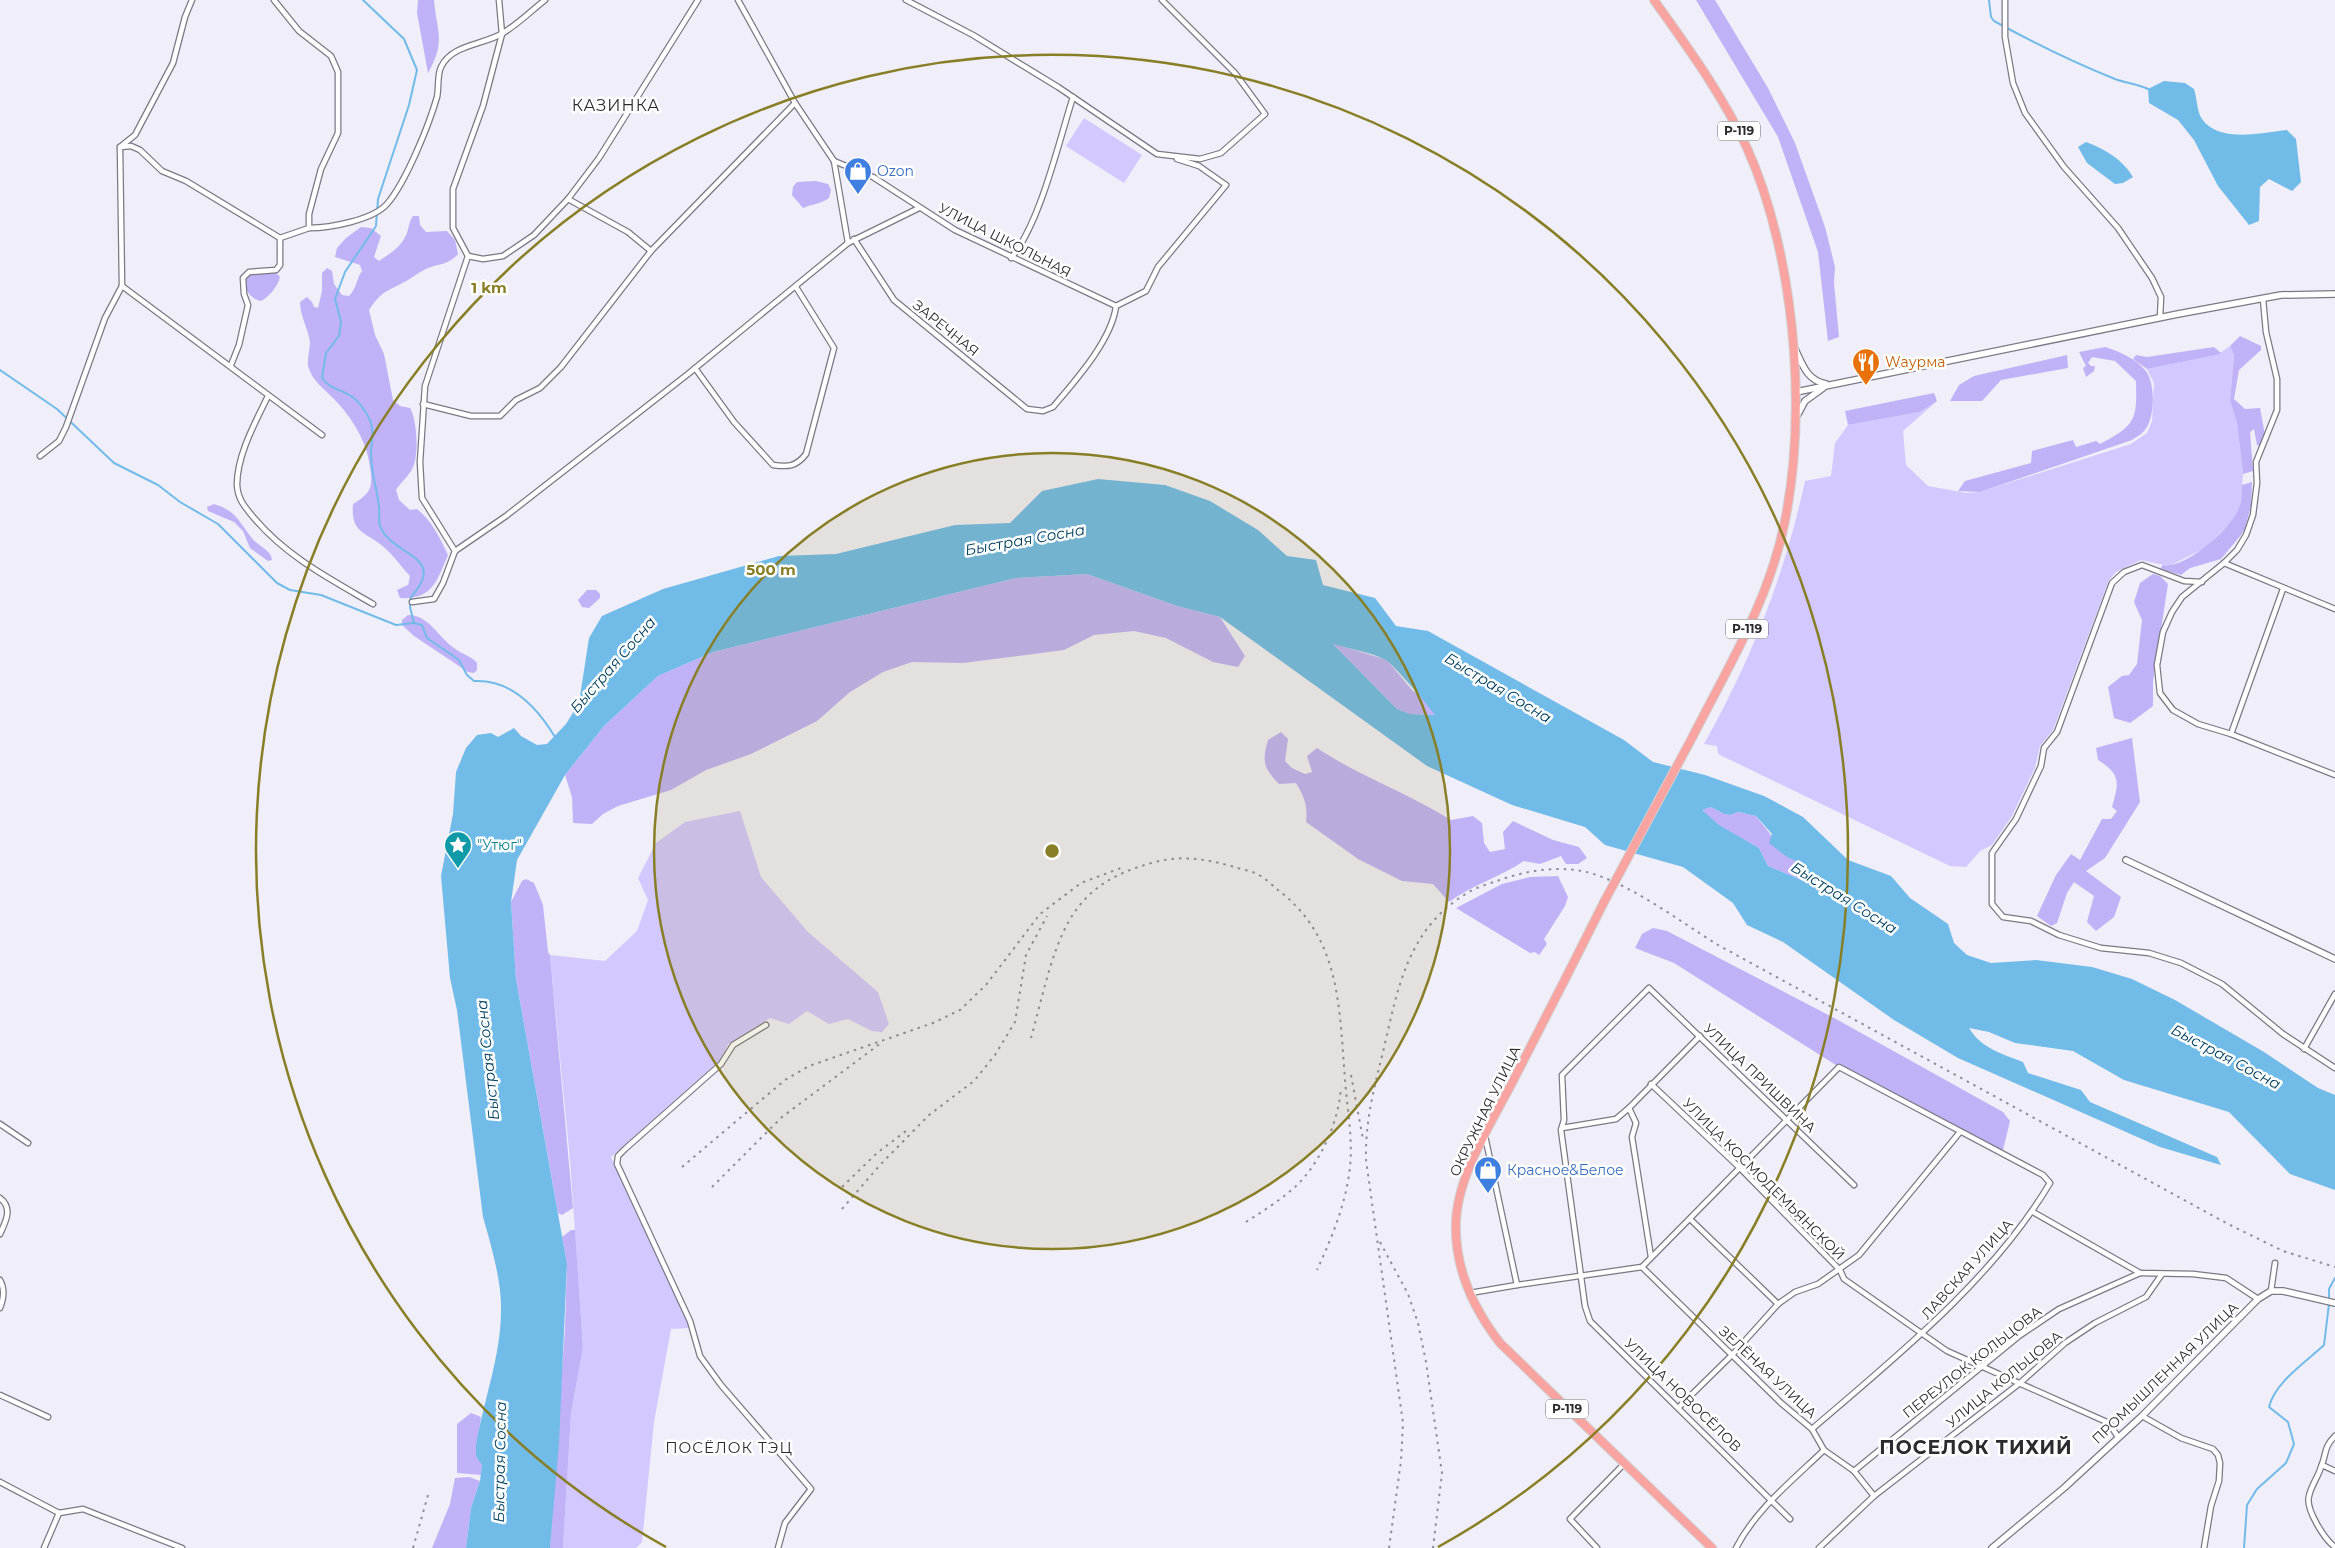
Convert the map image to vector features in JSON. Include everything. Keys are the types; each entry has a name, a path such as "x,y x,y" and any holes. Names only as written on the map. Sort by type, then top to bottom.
{"highway":[{"name":"Р-119","path":"1654,0 1719,94 1757,173 1779,244 1792,342 1796,419"},
{"name":"ОКРУЖНАЯ УЛИЦА","path":"1712,1548 1500,1343 1478,1310 1470,1294 1459,1256 1456,1221 1463,1184 1485,1136 1604,902 1693,736 1759,606 1787,516 1796,419"}],"street":[{"path":"120,147 135,135 173,63 185,17 192,0"},
{"path":"274,0 299,31 331,56 338,72 338,133 321,169 309,214 309,228"},
{"path":"455,551 422,498 420,462 425,386 468,256 453,228 453,188 484,106 502,34 499,0"},
{"path":"280,238 309,228 324,228 349,222 374,212 387,204 422,138 437,95 441,67 453,52 502,34 545,0"},
{"path":"468,256 483,258 503,256 534,235 568,199 599,158 698,0"},
{"path":"738,0 795,103 834,161 848,242"},
{"path":"906,0 973,35 1073,97 1157,154 1200,159 1221,153 1265,114 1235,73 1162,0"},
{"path":"2005,0 2005,37 2013,83 2025,113 2064,167 2118,228 2147,271 2161,297 2160,317"},
{"path":"1012,258 1020,247 1037,207 1073,97"},
{"path":"424,404 471,416 500,416 516,400 540,388 561,367 651,251 795,103"},
{"path":"120,147 131,146 140,150 162,171 186,181 280,238"},
{"path":"40,456 59,440 66,427 105,318 122,286 120,147"},
{"path":"1116,306 1146,290 1158,267 1226,185 1199,166 1166,155"},
{"name":"УЛИЦА ШКОЛЬНАЯ","path":"834,161 873,177 955,230 1116,306"},
{"path":"568,199 628,232 651,251"},
{"path":"412,602 434,599 443,583 455,551 506,516 695,368 796,287 848,242 919,208"},
{"path":"231,365 239,345 248,305 244,294 243,278 249,272 276,270 280,264 280,238"},
{"name":"ЗАРЕЧНАЯ","path":"854,239 894,300 1027,409 1043,412 1053,407 1106,335 1115,316 1116,306"},
{"path":"122,286 231,365 268,396 322,435"},
{"path":"695,368 734,422 773,465 787,467 798,463 806,454 834,348 796,287"},
{"path":"1796,392 2160,317 2281,296 2335,294"},
{"path":"2263,299 2266,332 2277,379 2277,410 2256,462 2257,483 2253,515 2246,535 2237,550 2202,582 2182,596 2164,632 2158,664 2160,692 2173,710 2198,724 2231,734 2335,775"},
{"path":"1792,342 1808,376 1816,382 1828,385"},
{"path":"1796,419 1805,401 1828,385"},
{"path":"268,396 240,462 238,476 240,500 268,535 283,548 374,604"},
{"path":"2224,563 2335,609"},
{"path":"2202,582 2184,580 2142,565 2124,572 2112,583 2057,732 2044,748 2041,766 2016,819 1992,853 1992,904 2003,917 2031,920 2059,935 2101,948 2149,953 2181,963 2222,984 2304,1049 2335,1068"},
{"path":"2231,734 2284,589"},
{"path":"2126,860 2335,959"},
{"name":"УЛИЦА ПРИШВИНА","path":"1649,988 1788,1119 1854,1185"},
{"name":"УЛИЦА НОВОСЁЛОВ","path":"1649,988 1562,1075 1564,1120 1562,1128 1585,1306 1590,1321 1773,1499 1790,1519"},
{"path":"2304,1049 2335,994"},
{"path":"766,1025 733,1045 721,1064 618,1156 617,1164 690,1321 700,1356 721,1384 811,1489 785,1523 778,1548"},
{"path":"1562,1128 1616,1119 1700,1036"},
{"path":"1470,1294 1517,1284 1642,1267 1839,1067 1960,1132 1859,1255 1818,1284 1795,1292 1778,1304 1732,1355 1679,1407"},
{"name":"УЛИЦА КОСМОДЕМЬЯНСКОЙ","path":"1651,1084 1740,1168 1840,1270 1844,1279 1947,1351 2109,1423 2118,1437"},
{"path":"1629,1108 1636,1123 1632,1137 1651,1257"},
{"path":"0,1124 28,1143"},
{"name":"ЛАВСКАЯ УЛИЦА","path":"1812,1429 1950,1308 2033,1212 2050,1183 2043,1175 1960,1132"},
{"path":"1485,1136 1517,1284"},
{"path":"0,1198 6,1203 8,1210 0,1234"},
{"path":"2033,1212 2140,1273 2193,1274 2226,1278 2258,1299"},
{"path":"1690,1218 1778,1304"},
{"path":"2275,1263 2271,1291 2284,1291 2335,1303"},
{"name":"ЗЕЛЁНАЯ УЛИЦА","path":"1642,1267 1780,1403 1812,1429 1824,1450 1854,1471 1874,1496"},
{"name":"ПЕРЕУЛОК КОЛЬЦОВА","path":"1854,1471 2019,1336 2059,1309 2140,1273"},
{"name":"УЛИЦА КОЛЬЦОВА","path":"1819,1548 1874,1496 2020,1383 2065,1344 2095,1323 2146,1298 2162,1274"},
{"path":"0,1280 3,1286 3,1299 0,1308"},
{"name":"ПРОМЫШЛЕННАЯ УЛИЦА","path":"1992,1548 2064,1488 2142,1416 2258,1299 2271,1291"},
{"path":"0,1395 48,1417"},
{"path":"2142,1416 2181,1438 2213,1449 2218,1455 2220,1463 2219,1481 2211,1506 2204,1548"},
{"path":"2335,1436 2326,1446 2322,1465 2308,1498 2310,1509 2327,1541 2335,1547"},
{"path":"1736,1548 1746,1530 1773,1499 1824,1450"},
{"path":"1597,1548 1570,1520 1624,1464"},
{"path":"2322,1465 2335,1471"},
{"path":"0,1482 59,1513 83,1509 182,1548"},
{"path":"44,1548 59,1513"}],"shaded area":[{"path":"418,0 434,0 438,29 439,45 434,62 428,73 417,13"},
{"path":"1696,0 1715,0 1768,88 1795,143 1825,227 1835,267 1834,283 1839,337 1828,341 1818,252 1778,137"},
{"path":"1084,118 1142,155 1124,183 1066,146"},
{"path":"816,181 828,184 831,190 829,198 823,202 803,208 792,195 793,187 797,182"},
{"path":"413,216 419,216 420,225 426,232 447,231 455,240 458,254 450,261 424,270 386,292 378,298 369,310 375,335 384,354 393,400 400,406 410,408 416,428 417,446 415,461 410,473 396,490 399,500 410,510 417,509 427,519 439,536 448,555 437,580 427,592 411,598 400,598 397,590 408,585 410,576 389,552 362,532 354,522 353,504 364,497 371,485 368,457 362,438 352,421 311,373 308,366 310,342 300,302 307,297 314,307 318,308 322,291 322,273 327,268 332,271 334,284 342,295 349,296 354,290 362,271 360,265 335,257 337,248 346,238 361,227 371,228 381,236 374,257 379,261 402,242"},
{"path":"276,273 280,277 279,280 267,297 261,301 250,295 246,289 247,277"},
{"path":"2240,336 2261,346 2261,350 2239,370 2234,399 2245,409 2260,408 2265,435 2260,446 2257,445 2254,429 2250,432 2253,471 2243,474 2237,423 2230,401 2234,355 2230,346"},
{"path":"2230,346 2234,355 2230,401 2237,423 2243,474 2240,508 2232,521 2205,548 2169,566 2141,560 2116,572 2109,580 2053,730 2040,746 2035,768 2012,816 1992,845 1980,851 1966,867 1950,866 1718,754 1717,746 1704,744 1737,680 1765,616 1787,550 1805,481 1831,476 1835,443 1848,425 1920,412 1937,401 1903,431 1906,465 1928,486 1966,493 1980,492 2131,444 2147,433 2152,421 2154,383 2147,369 2217,355"},
{"path":"2105,347 2132,359 2149,376 2153,400 2151,417 2144,431 2132,440 1980,492 1958,491 1965,481 2031,463 2032,451 2073,440 2076,447 2096,441 2100,444 2121,432 2132,420 2135,413 2136,381 2115,361 2092,357 2088,363 2091,366 2095,366 2094,371 2086,377 2083,368 2086,366 2079,352"},
{"path":"2214,347 2221,353 2147,369 2133,359 2136,355 2147,357"},
{"path":"2067,355 2068,368 2001,380 1982,401 1950,401 1959,385 1974,376"},
{"path":"1934,393 1937,401 1920,412 1848,425 1845,411"},
{"path":"2252,482 2251,506 2245,528 2221,559 2190,568 2181,575 2160,569 2163,565 2172,565 2183,561 2206,546 2217,536 2235,516 2239,508 2242,485"},
{"path":"214,504 232,513 254,540 269,553 272,560 268,561 250,548 243,531 234,522 208,511 207,507"},
{"path":"1087,574 1177,606 1220,617 1245,656 1238,667 1213,662 1166,638 1134,631 1094,635 1064,650 963,663 912,662 883,672 850,692 817,721 751,754 706,770 671,790 618,806 603,814 592,824 573,823 572,797 565,775 604,726 658,676 713,652 1016,578"},
{"path":"2153,574 2160,576 2168,584 2153,681 2153,706 2130,723 2114,718 2108,687 2122,676 2129,675 2137,664 2142,620 2134,602 2140,583"},
{"path":"587,590 596,590 600,594 600,598 589,608 582,607 578,600"},
{"path":"408,615 415,616 428,623 448,643 475,661 477,663 477,670 474,673 468,672 414,636 402,625 402,620"},
{"path":"1332,643 1387,660 1412,690 1427,702 1436,715 1410,714 1397,709"},
{"path":"1281,732 1288,739 1285,761 1292,768 1305,774 1312,772 1307,756 1317,748 1451,820 1473,816 1482,823 1484,843 1490,852 1505,849 1503,832 1513,821 1553,840 1579,847 1587,858 1578,864 1566,864 1561,856 1540,864 1524,861 1449,902 1433,884 1402,881 1358,859 1306,822 1305,801 1296,783 1279,784 1265,764 1268,740"},
{"path":"2132,738 2140,802 2105,858 2086,871 2121,897 2114,917 2096,931 2087,922 2094,896 2074,882 2067,893 2057,923 2051,926 2037,916 2056,875 2071,854 2080,860 2102,819 2111,819 2117,811 2112,807 2116,792 2116,780 2111,770 2098,760 2096,748"},
{"path":"1711,807 1724,814 1730,815 1738,812 1756,816 1789,858 1801,861 1807,869 1809,883 1768,866 1759,848 1718,825 1701,810"},
{"path":"740,811 761,877 808,932 878,992 889,1024 882,1032 872,1031 848,1019 829,1024 807,1011 789,1024 770,1018 728,1044 721,1059 611,1157 690,1328 671,1329 654,1422 642,1542 636,1548 563,1548 571,1413 583,1348 570,1159 550,955 605,961 637,931 648,900 638,878 656,843 685,822"},
{"path":"1558,876 1568,897 1565,906 1544,939 1547,944 1539,955 1535,952 1530,953 1456,908 1502,884 1530,877"},
{"path":"526,879 534,883 543,905 548,952 550,955 573,1208 562,1215 558,1213 516,979 511,902 522,881"},
{"path":"1653,928 1667,931 1836,1019 2003,1112 2010,1121 2002,1154 1839,1067 1674,963 1635,948 1642,934"},
{"path":"571,1230 575,1230 583,1348 571,1413 563,1548 550,1548 565,1328 567,1264 562,1237"},
{"path":"471,1413 481,1417 476,1456 482,1464 481,1475 457,1473 457,1424"},
{"path":"469,1477 480,1481 471,1508 466,1548 432,1548 450,1504 455,1478"}],"water":[{"path":"2164,81 2185,83 2194,89 2200,116 2209,126 2219,131 2242,135 2287,130 2296,139 2301,182 2292,191 2269,179 2260,187 2259,221 2249,225 2218,186 2194,140 2178,120 2149,103 2148,89"},
{"path":"2086,142 2112,155 2124,165 2133,177 2123,183 2115,184 2087,163 2078,147"},
{"name":"Быстрая Сосна","path":"1098,479 1165,485 1210,501 1258,530 1287,556 1316,560 1323,585 1375,598 1396,626 1428,631 1624,740 1653,762 1705,775 1764,796 1803,817 1848,860 1891,876 1910,898 1948,924 1954,943 1967,955 1991,963 2036,960 2092,967 2132,979 2175,1000 2264,1052 2318,1088 2335,1095 2335,1190 2290,1174 2229,1112 2124,1080 2073,1051 2015,1043 1989,1032 1969,1028 1986,1045 2023,1062 2028,1073 2081,1090 2090,1102 2217,1157 2221,1165 2160,1147 1958,1058 1894,1020 1783,942 1747,925 1733,903 1683,867 1605,845 1585,827 1512,805 1427,766 1220,617 1177,606 1087,574 1016,578 713,652 658,676 604,726 565,775 517,860 511,902 516,979 567,1264 559,1443 550,1548 466,1548 471,1508 480,1481 482,1465 476,1456 476,1446 498,1345 501,1300 498,1276 483,1217 457,1010 450,978 441,876 453,814 456,772 466,748 477,735 491,733 498,737 514,728 521,736 537,745 547,744 566,724 579,703 589,638 602,616 663,589 779,556 836,554 955,525 1010,523 1042,491","holes":["1333,644 1386,660 1435,715 1410,714 1397,709","1711,807 1724,814 1730,815 1738,812 1756,816 1772,834 1769,843 1789,858 1802,863 1806,867 1809,883 1768,866 1759,848 1719,825 1702,810"]}],"waterway":[{"path":"363,0 404,39 417,70 409,105 378,199 376,226 345,272 335,299 341,322 339,336 326,353 322,378 332,387 354,398 363,408 371,423 373,433 372,464 380,526 386,536 421,564 424,573 421,583 411,597 410,607 414,623"},
{"path":"1989,0 1991,17 1994,21 2084,66 2115,79 2148,89"},
{"path":"0,370 57,409 114,463 158,485 180,502 218,524 277,583 290,590 321,595 396,625 414,623 422,625 427,638 459,660 467,675 474,681 500,685 522,697 540,715 555,737"},
{"path":"2329,1299 2329,1289 2335,1278"},
{"path":"2244,1548 2247,1505 2257,1489 2286,1463 2294,1444 2288,1422 2269,1407 2272,1398 2284,1381 2324,1345 2329,1304"}],"railway":[{"path":"1031,1038 1052,962 1063,933 1069,921 1086,898 1106,882 1142,866 1165,860 1184,858 1212,861 1231,866 1260,875 1268,881 1299,909 1314,930 1325,952 1338,1000 1351,1156 1342,1207 1317,1270"},
{"path":"682,1167 785,1080 809,1066 933,1023 960,1010 986,985 1040,914 1081,883 1121,868"},
{"path":"1389,1548 1401,1461 1403,1423 1366,1160 1367,1132 1371,1105 1400,983 1418,942 1432,923 1448,907 1472,890 1507,877 1539,870 1561,869 1582,871 1616,883 1652,902 1718,945 2228,1224 2283,1251 2335,1267"},
{"path":"842,1209 880,1165 929,1115 974,1081 995,1055 1015,1022 1026,955 1047,916"},
{"path":"712,1187 782,1117 881,1043"},
{"path":"1351,1075 1363,1139"},
{"path":"1246,1222 1296,1186 1313,1165 1321,1153 1332,1127 1340,1100 1341,1087"},
{"path":"842,1187 877,1153 906,1131"},
{"path":"1380,1242 1408,1294 1418,1323 1426,1362 1442,1473 1433,1548"},
{"path":"413,1548 428,1495"}],"place":[{"name":"Ozon","path":"858,195"},
{"name":"Wаурма","path":"1866,386"},
{"name":"\"Утюг\"","path":"458,869"},
{"name":"Красное&Белое","path":"1488,1194"}],"district":[{"name":"КАЗИНКА","path":"616,105"},
{"name":"ПОСЕЛОК ТИХИЙ","path":"1976,1447"},
{"name":"ПОСЁЛОК ТЭЦ","path":"729,1448"}]}
